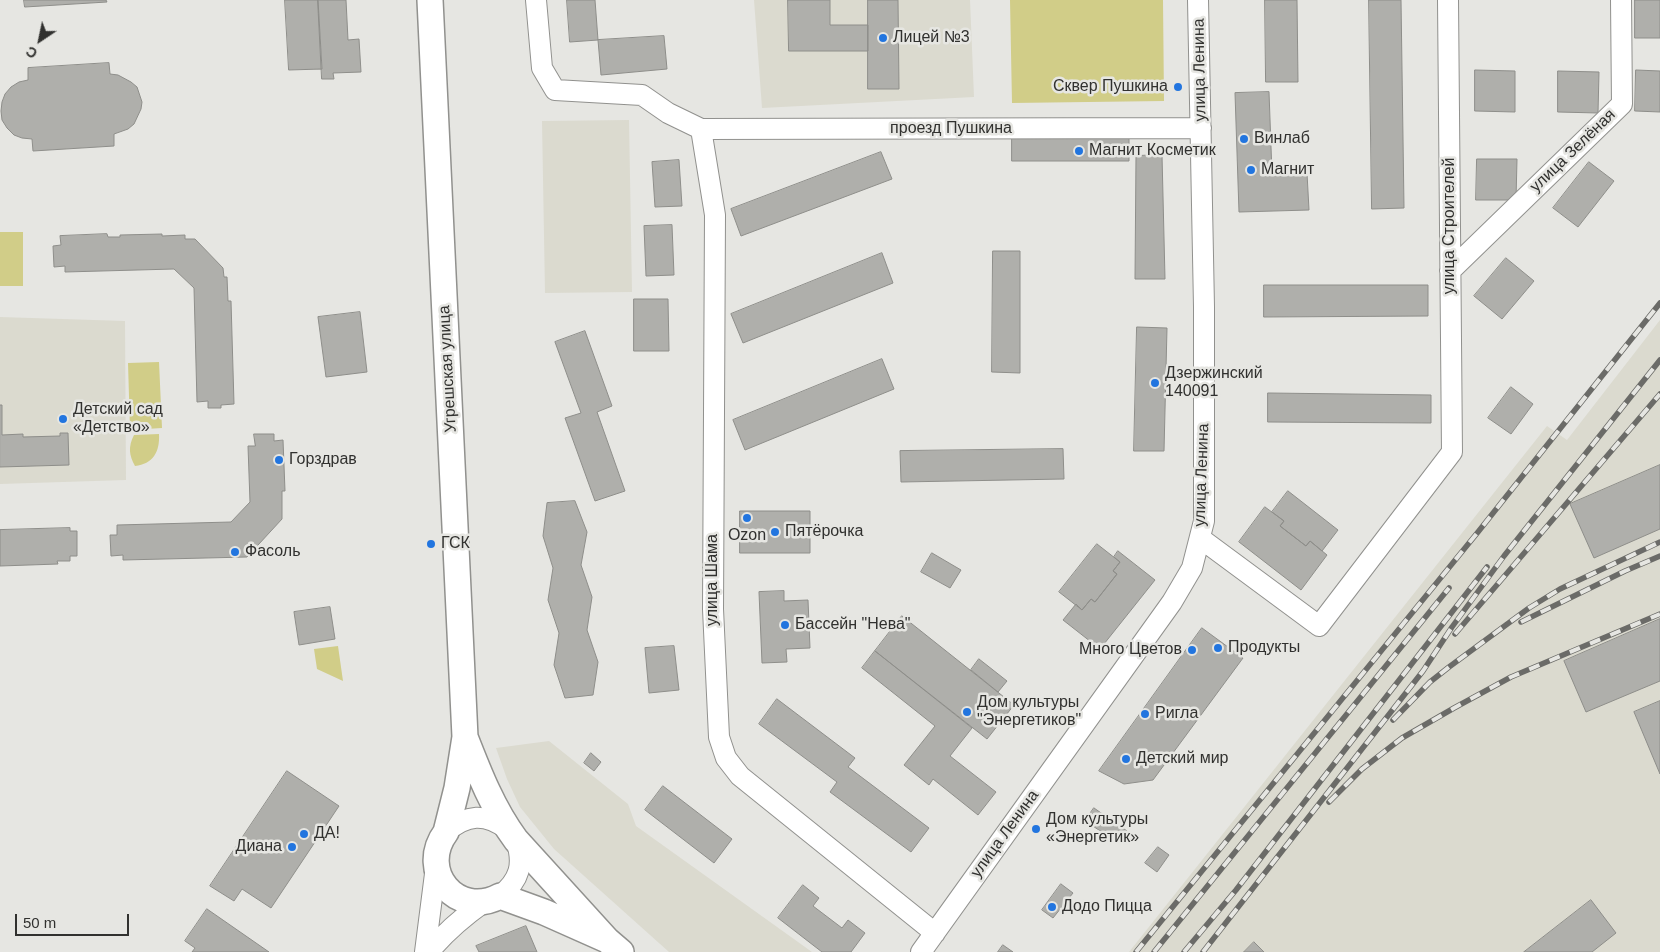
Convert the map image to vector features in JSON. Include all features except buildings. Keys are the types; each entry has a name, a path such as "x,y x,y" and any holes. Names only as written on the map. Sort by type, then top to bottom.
{"main road":[{"name":"Угрешская улица","path":"430,0 465,737 457,788 446,832 438,844 435,859 436,866 443,884 451,893 461,899 472,902 492,899 544,912 614,946"},
{"name":"Угрешская улица","path":"465,737 486,789 512,835 614,946"}],"street":[{"path":"536,0 542,68 555,90 642,95 668,113 701,129"},
{"name":"улица Ленина","path":"921,952 1172,602 1192,568 1204,521 1204,307 1198,0"},
{"name":"улица Строителей","path":"1200,538 1320,626 1452,452 1448,0"},
{"name":"улица Зелёная","path":"1450,270 1622,104 1621,0"},
{"name":"проезд Пушкина","path":"701,129 1201,128"},
{"name":"улица Шама","path":"701,129 715,215 712,608 720,737 726,758 740,776 935,933"},
{"name":"Угрешская улица","path":"446,832 456,823 469,818 483,817 496,821 512,835 520,855 519,871 515,881 508,889 492,899"},
{"path":"427,952 436,866"},
{"path":"427,952 456,922 492,899"}],"shaded area":[{"path":"754,0 970,0 974,97 762,108"},
{"path":"1010,0 1163,0 1164,101 1012,103"},
{"path":"629,120 632,292 545,293 542,121"},
{"path":"0,232 23,232 23,286 0,286"},
{"name":"Детский сад «Детство»","path":"0,317 125,321 126,480 0,484"},
{"path":"1660,320 1660,952 1129,952 1547,426 1567,440"},
{"path":"159,362 162,428 130,430 128,363"},
{"path":"159,434 157,452 151,460 135,466 130,451 134,435"},
{"path":"338,646 343,681 317,669 314,649"},
{"path":"549,741 628,804 636,826 812,952 669,952 554,849 520,807 496,748"}],"railway":[{"path":"1136,952 1478,532 1660,303"},
{"path":"1203,952 1423,671 1452,627 1504,556 1660,360"},
{"path":"1455,634 1660,394"},
{"path":"1393,720 1430,682 1529,608 1560,589 1660,542"},
{"path":"1521,622 1660,556"},
{"path":"1184,952 1236,890 1487,567"},
{"path":"1154,952 1449,588"},
{"path":"1329,802 1362,769 1402,738 1454,708 1511,677 1660,614"}],"place":[{"name":"Лицей №3","path":"883,38"},
{"name":"Сквер Пушкина","path":"1178,87"},
{"name":"Винлаб","path":"1244,139"},
{"name":"Магнит Косметик","path":"1079,151"},
{"name":"Магнит","path":"1251,170"},
{"name":"Дзержинский 140091","path":"1155,383"},
{"name":"Детский сад «Детство»","path":"63,419"},
{"name":"Горздрав","path":"279,460"},
{"name":"Ozon","path":"747,518"},
{"name":"Пятёрочка","path":"775,532"},
{"name":"ГСК","path":"431,544"},
{"name":"Фасоль","path":"235,552"},
{"name":"Бассейн \"Нева\"","path":"785,625"},
{"name":"Продукты","path":"1218,648"},
{"name":"Много Цветов","path":"1192,650"},
{"name":"Дом культуры \"Энергетиков\"","path":"967,712"},
{"name":"Ригла","path":"1145,714"},
{"name":"Детский мир","path":"1126,759"},
{"name":"Дом культуры «Энергетик»","path":"1036,829"},
{"name":"ДА!","path":"304,834"},
{"name":"Диана","path":"292,847"},
{"name":"Додо Пицца","path":"1052,907"}]}
